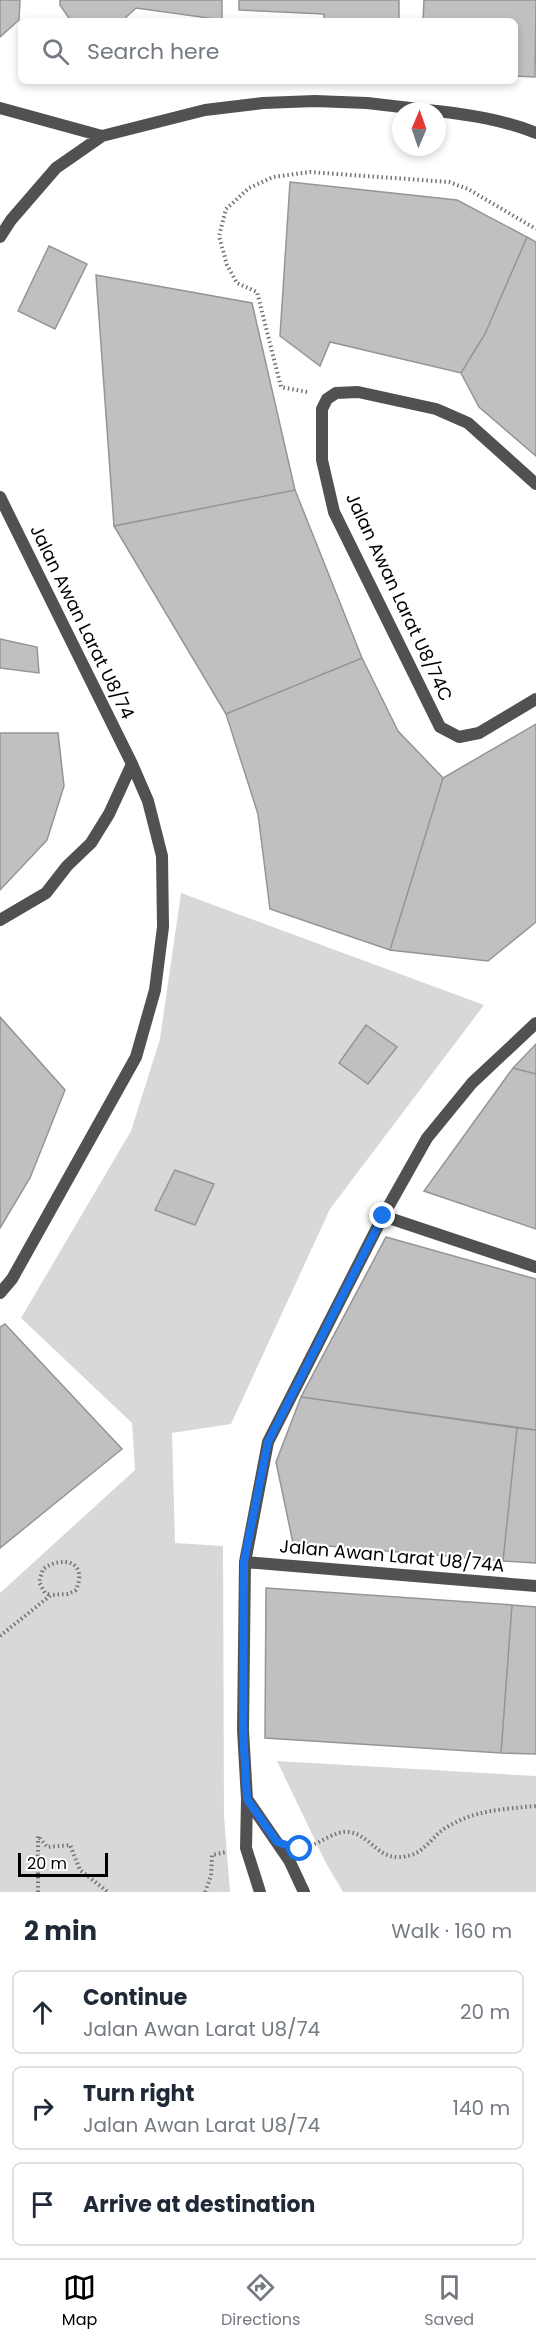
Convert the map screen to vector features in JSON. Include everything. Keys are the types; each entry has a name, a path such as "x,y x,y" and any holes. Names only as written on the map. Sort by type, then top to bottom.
{"street":[{"path":"0,237 11,220 56,168 102,136 205,110 263,103 315,101 392,106"},
{"path":"0,108 102,136"},
{"path":"446,112 516,125 536,133"},
{"path":"327,399 336,393 358,392 436,409 468,423 536,484"},
{"name":"Jalan Awan Larat U8/74C","path":"327,399 322,409 322,460 334,512 440,727 459,737 480,733 536,699"},
{"name":"Jalan Awan Larat U8/74","path":"0,497 132,764 148,801 162,856 163,927 155,990 136,1056 12,1279 0,1293"},
{"path":"0,920 46,893 67,866 91,843 110,814 132,764"},
{"path":"260,1892 246,1848 247,1799 243,1730 244,1562 268,1442 383,1216 427,1138 472,1083 536,1023"},
{"path":"383,1216 536,1267"},
{"name":"Jalan Awan Larat U8/74A","path":"244,1562 536,1586"},
{"path":"247,1799 289,1860 304,1892"}],"path":[{"path":"327,399 301,390 281,387 257,292 237,283 227,265 219,236 226,209 249,188 273,177 310,172 449,182 468,189 536,229"},
{"path":"0,1636 51,1595 68,1594 76,1590 80,1580 79,1572 72,1563 63,1561 51,1563 43,1569 39,1582 45,1593 51,1595"},
{"path":"277,1842 300,1849 317,1845 339,1833 350,1832 392,1858 413,1855 445,1828 470,1816 488,1810 536,1806"},
{"path":"38,1892 38,1836 46,1847 70,1845 80,1870 108,1892"},
{"path":"205,1892 211,1876 212,1855 246,1848"}],"shaded area":[{"path":"181,893 484,1005 330,1209 231,1424 172,1433 175,1543 223,1546 224,1816 230,1892 0,1892 0,1593 135,1470 132,1423 21,1318 131,1131 160,1039"},
{"path":"277,1761 536,1776 536,1892 343,1892 326,1863"}],"building":[{"path":"0,0 20,0 18,21 0,37"},
{"path":"60,0 222,0 222,18 136,8 125,18 69,18 60,5"},
{"path":"239,0 399,0 399,18 324,18 324,14 239,10"},
{"path":"424,0 536,0 535,77 518,76 518,18 423,18"},
{"path":"290,182 457,200 527,237 485,334 461,373 330,342 320,366 280,336"},
{"path":"527,237 536,242 536,456 479,407 461,373 485,334"},
{"path":"49,246 87,264 55,329 18,311"},
{"path":"96,275 252,303 295,490 114,526"},
{"path":"295,490 362,658 226,714 114,526"},
{"path":"0,639 37,647 39,673 0,668"},
{"path":"362,658 398,731 443,778 390,950 270,909 258,814 226,714"},
{"path":"536,724 536,922 488,961 390,950 443,778"},
{"path":"0,733 58,733 64,786 47,840 0,890"},
{"path":"0,1017 65,1090 30,1178 0,1228"},
{"path":"366,1025 397,1047 368,1084 339,1063"},
{"path":"536,1044 536,1074 513,1068"},
{"path":"513,1068 536,1074 536,1229 424,1191"},
{"path":"175,1170 214,1184 195,1225 155,1210"},
{"path":"386,1237 536,1279 536,1430 301,1397"},
{"path":"5,1324 122,1449 0,1548 0,1327"},
{"path":"301,1397 517,1428 503,1561 293,1543 276,1462"},
{"path":"517,1428 536,1430 536,1563 503,1561"},
{"path":"266,1588 512,1605 501,1753 265,1738"},
{"path":"512,1605 536,1607 536,1754 501,1753"}],"route":[{"path":"300,1849 277,1842 247,1799 243,1730 245,1702 244,1562 268,1442 383,1216"}]}
